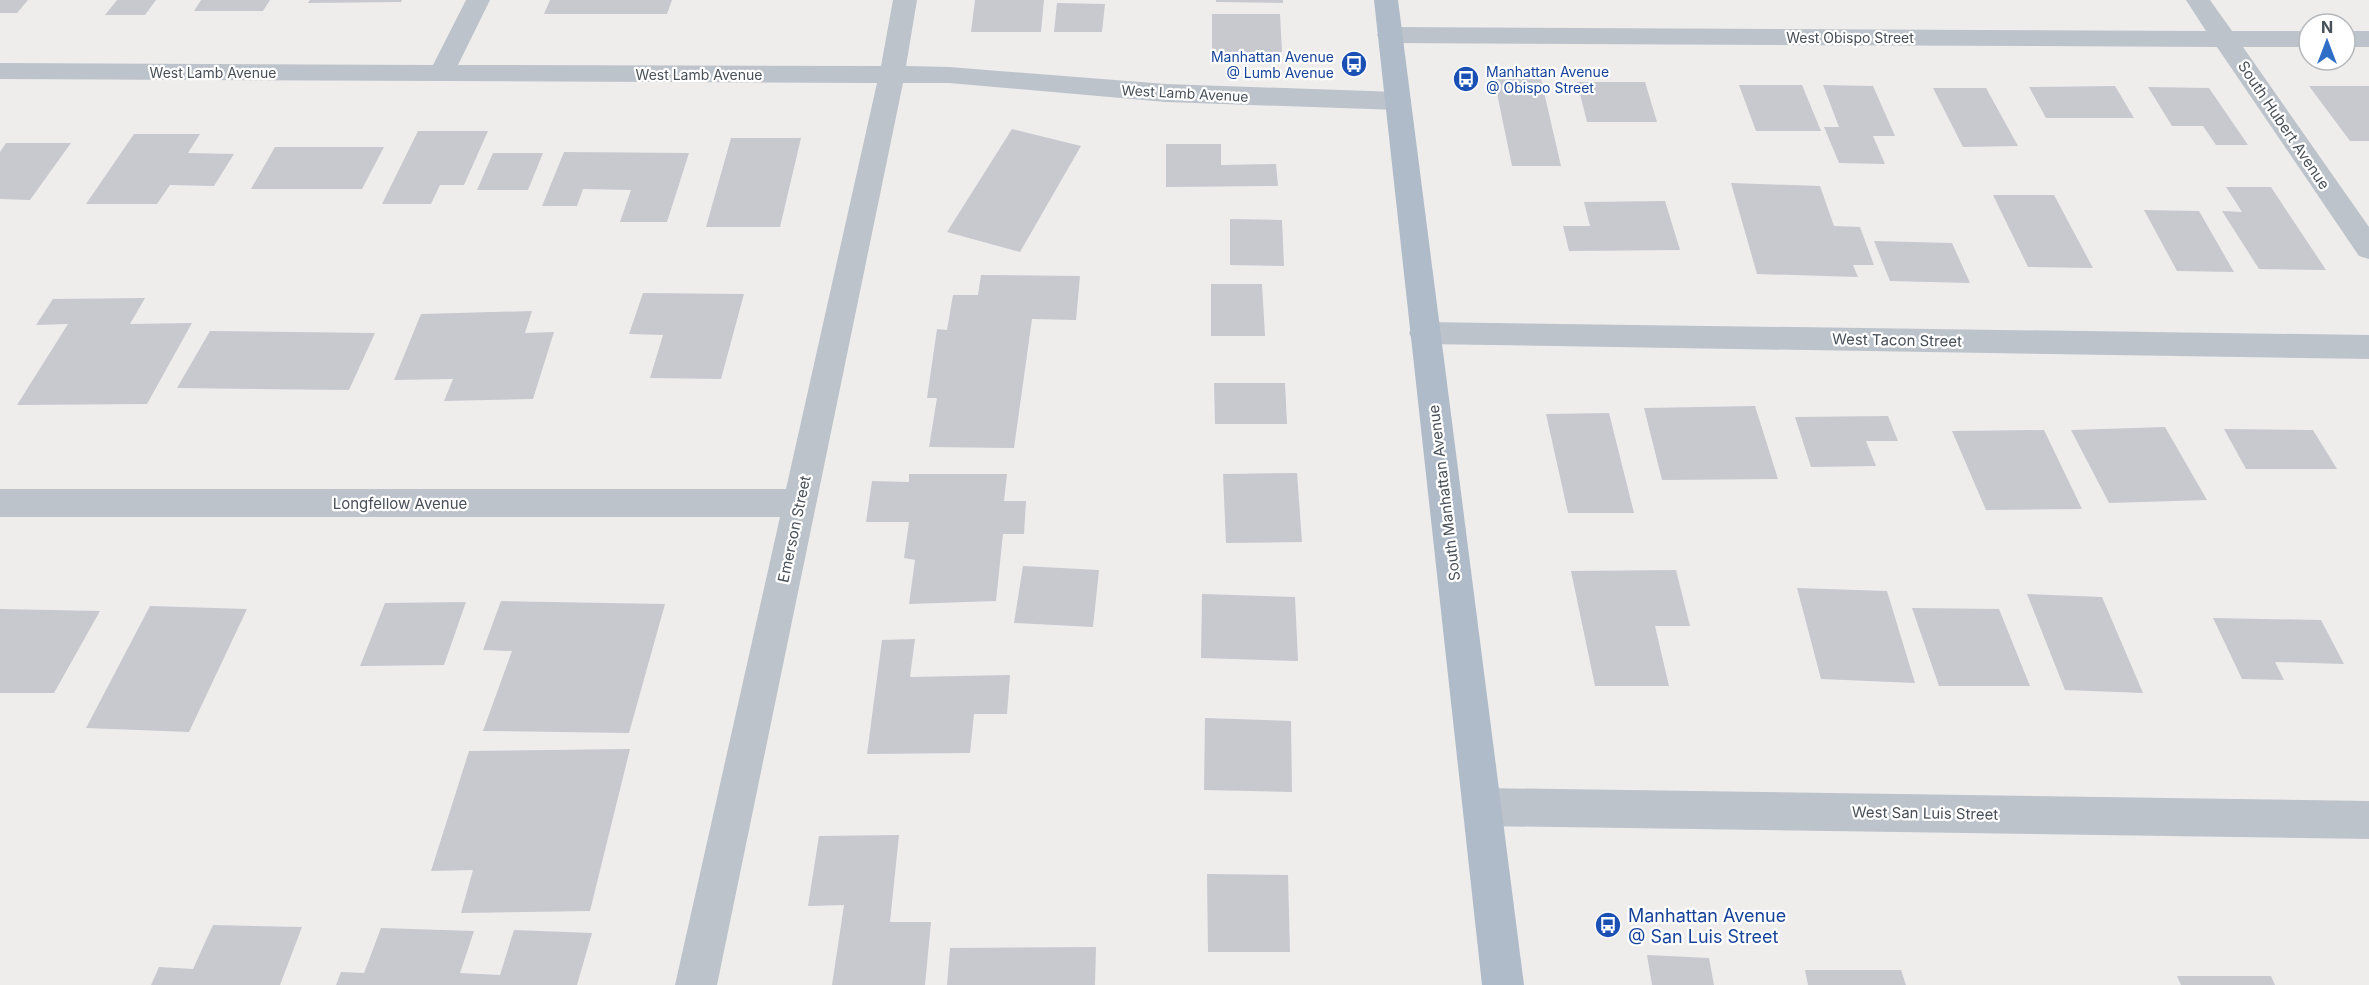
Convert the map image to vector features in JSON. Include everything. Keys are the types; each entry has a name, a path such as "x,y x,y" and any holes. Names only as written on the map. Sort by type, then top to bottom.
{"main road":[{"name":"South Manhattan Avenue","path":"1386,0 1503,985"}],"street":[{"path":"441,73 478,0"},
{"name":"Emerson Street","path":"696,985 906,0"},
{"name":"South Hubert Avenue","path":"2198,0 2369,249"},
{"name":"West Obispo Street","path":"1390,35 2297,39"},
{"name":"West Lamb Avenue","path":"0,71 949,75 1166,93 1398,101"},
{"name":"West Tacon Street","path":"1425,333 2369,347"},
{"name":"Longfellow Avenue","path":"0,503 799,502"},
{"name":"West San Luis Street","path":"1482,807 2369,820"}],"building":[{"path":"0,0 28,0 17,13 0,13"},
{"path":"117,0 156,0 145,15 105,15"},
{"path":"201,0 270,0 263,11 194,11"},
{"path":"310,0 402,0 401,2 308,3"},
{"path":"550,0 672,0 667,14 544,14"},
{"path":"975,0 1044,0 1041,32 971,32"},
{"path":"1216,0 1283,0 1283,3 1216,2"},
{"path":"1057,3 1105,4 1102,32 1054,32"},
{"path":"1212,14 1280,14 1282,52 1212,52"},
{"path":"1494,79 1541,79 1561,166 1512,166"},
{"path":"1577,82 1645,82 1657,122 1587,122"},
{"path":"1739,85 1802,85 1821,131 1756,131"},
{"path":"1823,85 1873,86 1895,136 1873,136 1885,164 1839,163 1824,127 1839,127"},
{"path":"2115,86 2134,118 2046,118 2029,87"},
{"path":"2309,86 2369,86 2369,141 2350,141"},
{"path":"2148,87 2209,88 2248,145 2216,145 2203,126 2172,126"},
{"path":"1933,88 1986,88 2018,146 1963,147"},
{"path":"1012,129 1081,146 1020,252 947,232"},
{"path":"418,131 488,131 464,185 440,185 431,204 382,204"},
{"path":"134,134 200,134 188,153 234,154 214,186 170,185 157,204 86,204"},
{"path":"731,138 801,138 780,227 706,227"},
{"path":"6,143 71,143 30,200 0,199 0,152"},
{"path":"1166,144 1221,144 1221,165 1276,164 1278,186 1166,187"},
{"path":"275,147 384,147 362,189 251,189"},
{"path":"564,152 689,153 667,222 620,222 631,190 583,189 577,206 542,206"},
{"path":"493,153 543,153 528,190 477,190"},
{"path":"1731,183 1820,186 1834,226 1860,227 1874,265 1853,265 1858,277 1757,274"},
{"path":"2226,187 2271,187 2326,270 2259,269 2222,211 2242,212"},
{"path":"1993,195 2054,195 2093,268 2028,267"},
{"path":"1665,201 1680,250 1569,251 1563,226 1590,226 1584,202"},
{"path":"2144,210 2199,211 2234,272 2177,271"},
{"path":"1230,219 1282,220 1284,266 1230,265"},
{"path":"1874,241 1952,243 1970,283 1890,281"},
{"path":"981,275 1080,276 1076,320 1032,319 1014,448 929,447 937,398 927,398 937,329 947,330 953,295 978,295"},
{"path":"1211,284 1262,284 1265,336 1211,336"},
{"path":"643,293 744,294 721,379 650,378 663,335 629,334"},
{"path":"145,298 130,324 192,323 147,404 17,405 68,324 36,325 53,299"},
{"path":"532,311 525,333 554,332 533,399 444,401 453,379 394,380 421,314"},
{"path":"210,331 375,333 349,390 177,388"},
{"path":"1214,383 1285,383 1287,424 1215,424"},
{"path":"1755,406 1778,479 1662,480 1644,408"},
{"path":"1609,413 1634,513 1568,513 1546,414"},
{"path":"1888,416 1898,441 1866,441 1876,466 1811,467 1795,417"},
{"path":"2165,427 2207,500 2109,503 2071,430"},
{"path":"2224,429 2313,430 2337,469 2246,469"},
{"path":"2044,430 2082,509 1986,510 1952,431"},
{"path":"1297,473 1302,542 1226,543 1223,474"},
{"path":"909,474 1007,474 1004,501 1026,501 1024,534 1003,534 996,601 909,604 915,560 904,558 909,522 866,522 872,481 909,482"},
{"path":"1023,566 1099,570 1093,627 1014,623"},
{"path":"1676,570 1690,626 1655,626 1669,686 1595,686 1571,571"},
{"path":"1797,588 1887,591 1915,683 1821,679"},
{"path":"1202,594 1295,597 1298,661 1201,658"},
{"path":"2027,594 2102,597 2143,693 2065,690"},
{"path":"501,601 665,604 629,733 483,731 512,651 483,650"},
{"path":"466,602 444,665 360,666 385,603"},
{"path":"150,606 247,609 189,732 86,728"},
{"path":"1912,608 1999,609 2030,686 1939,686"},
{"path":"0,609 100,611 54,693 0,693"},
{"path":"2213,618 2321,620 2344,664 2275,662 2284,680 2242,679"},
{"path":"915,639 910,677 1010,675 1007,714 974,714 970,753 867,754 882,640"},
{"path":"1205,718 1291,721 1292,792 1204,790"},
{"path":"630,749 590,911 461,913 473,870 431,871 469,751"},
{"path":"899,835 890,922 931,922 925,985 832,985 844,905 808,906 819,836"},
{"path":"1207,874 1288,875 1290,952 1208,952"},
{"path":"213,925 302,927 280,985 151,985 159,967 193,969"},
{"path":"381,928 474,931 460,973 500,975 514,930 592,933 577,985 336,985 341,972 364,973"},
{"path":"1096,947 1095,985 947,985 950,948"},
{"path":"1647,955 1709,958 1714,985 1652,985"},
{"path":"1805,970 1901,970 1906,985 1808,985"},
{"path":"2177,976 2271,976 2275,985 2181,985"}],"place":[{"name":"Manhattan Avenue @ Lumb Avenue","path":"1354,64"},
{"name":"Manhattan Avenue @ Obispo Street","path":"1466,79"},
{"name":"Manhattan Avenue @ San Luis Street","path":"1608,925"}]}
